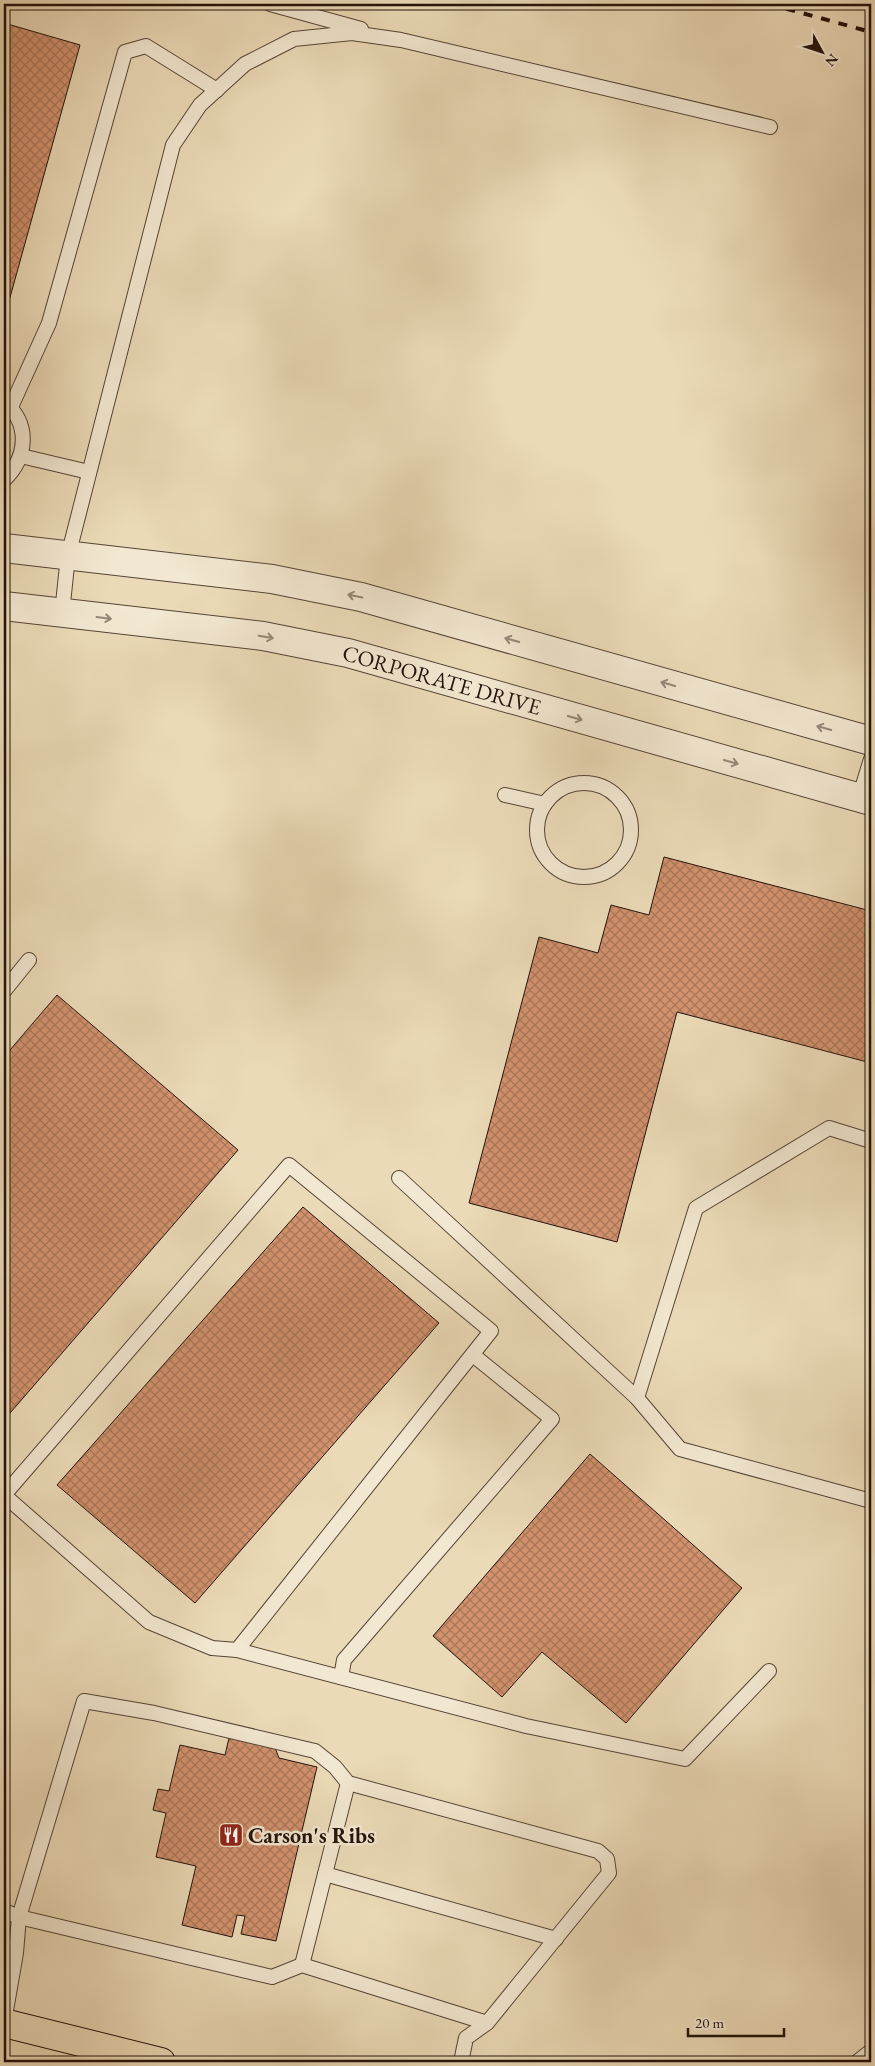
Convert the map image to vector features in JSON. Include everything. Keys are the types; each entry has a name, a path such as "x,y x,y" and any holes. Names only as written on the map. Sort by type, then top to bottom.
{"main road":[{"path":"4,2023 161,2062"}],"street":[{"path":"4,548 272,579 362,597 871,741"},
{"name":"CORPORATE DRIVE","path":"4,606 263,636 348,653 865,800"}],"lane":[{"path":"270,4 401,40 770,127"},
{"path":"62,613 68,556 173,145 200,105 246,64 294,39 352,32 401,40"},
{"path":"4,480 14,470 21,456 24,439 20,422 7,404 49,323 125,52 146,46 217,90"},
{"path":"21,456 89,472"},
{"path":"865,800 871,759"},
{"path":"582,782 597,785 611,791 621,801 628,814 631,829 628,844 622,857 612,868 596,875 580,877 564,873 551,864 541,851 537,835 538,819 545,804 555,793 568,785 582,782"},
{"path":"505,795 545,804"},
{"path":"4,991 29,960"},
{"path":"637,1398 696,1208 829,1128 871,1140"},
{"path":"237,1650 491,1331 289,1165 4,1495 149,1622 212,1648 237,1650 526,1726 685,1760 769,1671"},
{"path":"399,1178 637,1398 680,1449 871,1501"},
{"path":"341,1677 344,1660 552,1419 473,1355"},
{"path":"4,2023 16,1953 18,1917 84,1701 154,1713 315,1751 336,1767 348,1783 598,1851 607,1859 609,1873 487,2023 466,2038 461,2062"},
{"path":"302,1965 348,1783"},
{"path":"325,1874 556,1939"},
{"path":"4,1910 18,1917 272,1977 302,1965 487,2023"},
{"path":"857,2062 871,2051"}],"building":[{"path":"4,23 80,45 4,319"},
{"path":"664,857 871,911 871,1063 677,1012 617,1242 469,1203 539,937 598,953 611,905 649,915"},
{"path":"57,995 238,1150 4,1420 4,1057"},
{"path":"303,1207 439,1323 195,1603 57,1485"},
{"path":"590,1454 742,1588 626,1723 542,1652 502,1697 433,1636"},
{"name":"Carson's Ribs","path":"229,1738 275,1748 279,1758 317,1767 276,1941 241,1934 245,1916 237,1915 232,1937 182,1925 196,1866 156,1857 166,1813 153,1810 158,1789 169,1791 180,1745 225,1755"}],"railway":[{"path":"769,4 871,32"},
{"path":"847,4 871,10"}],"place":[{"name":"Carson's Ribs","path":"231,1835"}]}
